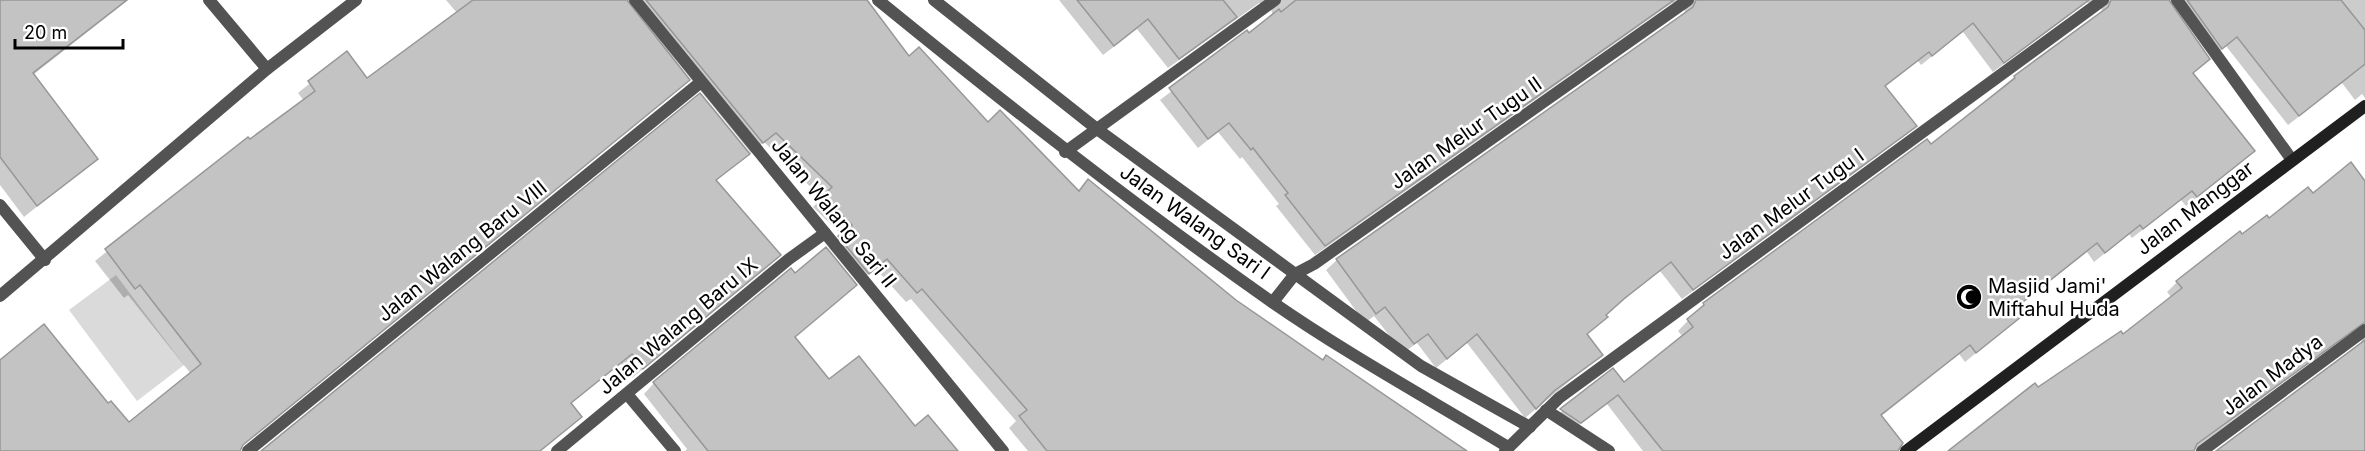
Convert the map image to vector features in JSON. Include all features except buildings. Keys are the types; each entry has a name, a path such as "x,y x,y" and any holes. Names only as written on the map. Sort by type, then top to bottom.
{"street":[{"path":"209,0 267,69"},
{"path":"0,296 267,69 356,0"},
{"name":"Jalan Walang Sari II","path":"635,0 1003,451"},
{"name":"Jalan Walang Sari I","path":"878,0 1065,152 1273,302 1377,370 1506,449"},
{"path":"934,0 1097,129 1293,277 1421,366 1530,427"},
{"path":"1065,152 1275,0"},
{"name":"Jalan Melur Tugu II","path":"1273,302 1293,277 1688,0"},
{"name":"Jalan Melur Tugu I","path":"1506,449 1569,391 2103,0"},
{"path":"2176,0 2292,160"},
{"name":"Jalan Walang Baru VIII","path":"248,451 701,82"},
{"name":"Jalan Manggar","path":"1906,451 2365,106"},
{"path":"0,206 45,260"},
{"name":"Jalan Walang Baru IX","path":"557,451 789,259 825,233"},
{"name":"Jalan Madya","path":"2202,451 2365,330"},
{"path":"627,394 675,451"},
{"path":"1546,410 1609,451"}],"shaded area":[{"path":"116,275 184,365 137,401 69,310"}],"place":[{"name":"Masjid Jami' Miftahul Huda","path":"1969,297"}]}
